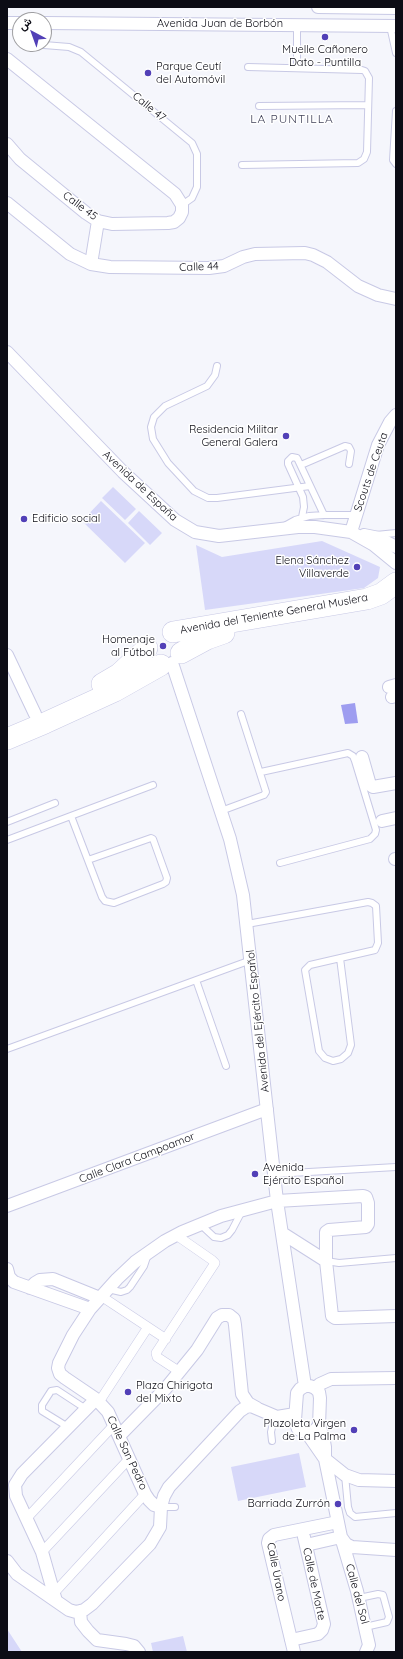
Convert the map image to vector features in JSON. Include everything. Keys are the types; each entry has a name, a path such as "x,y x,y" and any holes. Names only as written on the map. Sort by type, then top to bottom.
{"highway":[{"name":"Avenida del Teniente General Muslera","path":"173,632 367,599 381,594 396,583"},
{"name":"Avenida del Teniente General Muslera","path":"7,739 115,691 172,660 194,645 221,634 396,601"},
{"path":"162,630 173,632 180,641 172,660 151,659 147,648 147,643 153,634 162,630"},
{"path":"7,725 103,684 134,662 147,648"}],"street":[{"path":"318,7 396,8"},
{"name":"Avenida Juan de Borbón","path":"52,23 393,26"},
{"path":"7,59 175,194 182,205"},
{"name":"Calle 45","path":"8,147 86,213 98,221 112,224 174,222 179,218 182,212 182,205"},
{"name":"Calle 44","path":"7,203 70,254 91,264 110,266 209,268 224,266 255,254 305,253 327,262 358,286 378,295 396,298"},
{"path":"91,264 98,221"},
{"name":"Avenida de España","path":"7,352 123,472 175,520 196,532 219,536 315,527 372,536 396,547"},
{"name":"Scouts de Ceuta","path":"354,533 356,516 378,445 390,422 396,415"},
{"name":"Avenida de España","path":"354,533 374,545 396,563"},
{"path":"7,655 35,714"},
{"name":"Avenida del Ejército Español","path":"172,660 238,867 247,924 277,1201 310,1387 319,1392 319,1426"},
{"path":"362,757 370,785 373,787 396,783"},
{"path":"382,821 396,818"},
{"name":"Calle Clara Campoamor","path":"7,1206 267,1109"},
{"name":"Calle San Pedro","path":"161,1507 154,1505 145,1494 108,1412 98,1401 60,1374 58,1368 59,1362 73,1335 90,1309 135,1262 176,1235 200,1224 242,1210 277,1201 362,1196 367,1199 368,1224 366,1227 329,1230 326,1232 326,1261"},
{"path":"282,1233 326,1261 332,1316 335,1318 396,1316"},
{"path":"176,1235 215,1263 156,1353 157,1356 180,1372"},
{"path":"7,1270 14,1282 90,1309"},
{"path":"30,1288 40,1280 47,1278 103,1294 166,1339"},
{"path":"26,1519 117,1430 143,1413 180,1372 197,1350 217,1318 222,1315 229,1315 234,1319 236,1326 242,1394 248,1403 258,1409"},
{"path":"56,1597 42,1552 16,1496 15,1484 22,1474 86,1409 98,1401 148,1327"},
{"path":"396,1378 331,1379 325,1381 297,1393 295,1414 298,1429 307,1433 312,1433 319,1426 323,1436 325,1448 324,1459 341,1537 346,1544 352,1547 396,1550"},
{"path":"7,1561 17,1574 56,1597 72,1612 80,1611 92,1604 150,1544 160,1527 161,1507 164,1496 169,1487 240,1411 251,1406 277,1417 295,1414"},
{"path":"307,1433 324,1459 345,1475 359,1480 396,1481"},
{"path":"42,1552 129,1459"},
{"path":"56,1597 145,1494"},
{"path":"302,1530 338,1522"},
{"name":"Calle de Marte","path":"291,1640 318,1634 322,1630 324,1624 302,1530"},
{"name":"Calle Urano","path":"291,1640 268,1539 274,1535 302,1530"},
{"path":"306,1545 341,1537"},
{"name":"Calle del Sol","path":"341,1537 359,1598 368,1645 366,1652"},
{"path":"80,1611 81,1622 96,1640 134,1646 139,1652"},
{"path":"291,1640 294,1652"}],"lane":[{"path":"297,25 298,68"},
{"path":"393,26 396,53"},
{"name":"Calle 47","path":"52,46 69,47 81,52 192,143 197,154 197,187 192,198 182,205"},
{"path":"242,165 355,163 362,161 367,152 368,76 362,70 248,67"},
{"path":"259,106 368,105"},
{"path":"396,111 396,134 393,160 396,164"},
{"path":"217,366 213,379 207,386 165,406 154,417 151,427 153,439 178,475 194,491 208,498 310,486"},
{"path":"301,465 345,446 349,447 351,451 349,464"},
{"path":"302,517 304,502 288,464 288,461 292,457 297,458 301,465 324,515"},
{"path":"281,529 302,517 324,515 356,516"},
{"path":"372,536 396,533"},
{"path":"221,811 264,796 266,792 261,772 241,714"},
{"path":"261,772 348,753 353,756 355,761 376,830 376,834 370,839 280,863"},
{"path":"7,840 153,785"},
{"path":"7,822 55,804"},
{"path":"71,816 102,897 105,901 109,903 114,902 166,882 167,878 153,839 151,838 88,860"},
{"path":"247,924 368,902 376,906 377,947 372,951 340,958 310,965 305,970 319,1052 324,1058 333,1060 341,1059 348,1054 351,1045 340,958"},
{"path":"7,1049 251,960"},
{"path":"196,980 226,1066"},
{"path":"274,1174 396,1167"},
{"path":"200,1224 214,1237 221,1238 228,1236 242,1210"},
{"path":"326,1261 339,1263 396,1258"},
{"path":"68,1427 42,1411 41,1408 51,1391 57,1390 86,1409"},
{"path":"272,1441 271,1432 273,1423 277,1417"},
{"path":"345,1475 348,1507 350,1513 355,1517 396,1513"},
{"path":"161,1507 175,1508"},
{"path":"359,1598 378,1594 383,1595 389,1617 387,1622 365,1627"}],"shaded area":[{"path":"113,487 136,509 125,520 102,498"},
{"path":"101,501 145,543 125,563 82,521"},
{"path":"139,511 162,533 150,545 128,523"},
{"path":"322,541 380,567 378,578 364,588 205,610 196,545 222,557"},
{"path":"355,703 358,723 345,724 341,705"},
{"path":"299,1453 306,1487 238,1501 231,1467"},
{"path":"7,1629 22,1652 7,1652"},
{"path":"183,1636 187,1652 153,1652 151,1643"}],"place":[{"name":"Muelle Cañonero Dato - Puntilla","path":"325,37"},
{"name":"Parque Ceutí del Automóvil","path":"148,73"},
{"name":"Residencia Militar General Galera","path":"286,436"},
{"name":"Edificio social","path":"24,519"},
{"name":"Elena Sánchez Villaverde","path":"357,567"},
{"name":"Homenaje al Fútbol","path":"163,646"},
{"name":"Avenida Ejército Español","path":"255,1174"},
{"name":"Plaza Chirigota del Mixto","path":"128,1392"},
{"name":"Plazoleta Virgen de La Palma","path":"354,1430"},
{"name":"Barriada Zurrón","path":"338,1504"}],"district":[{"name":"LA PUNTILLA","path":"292,119"}]}
